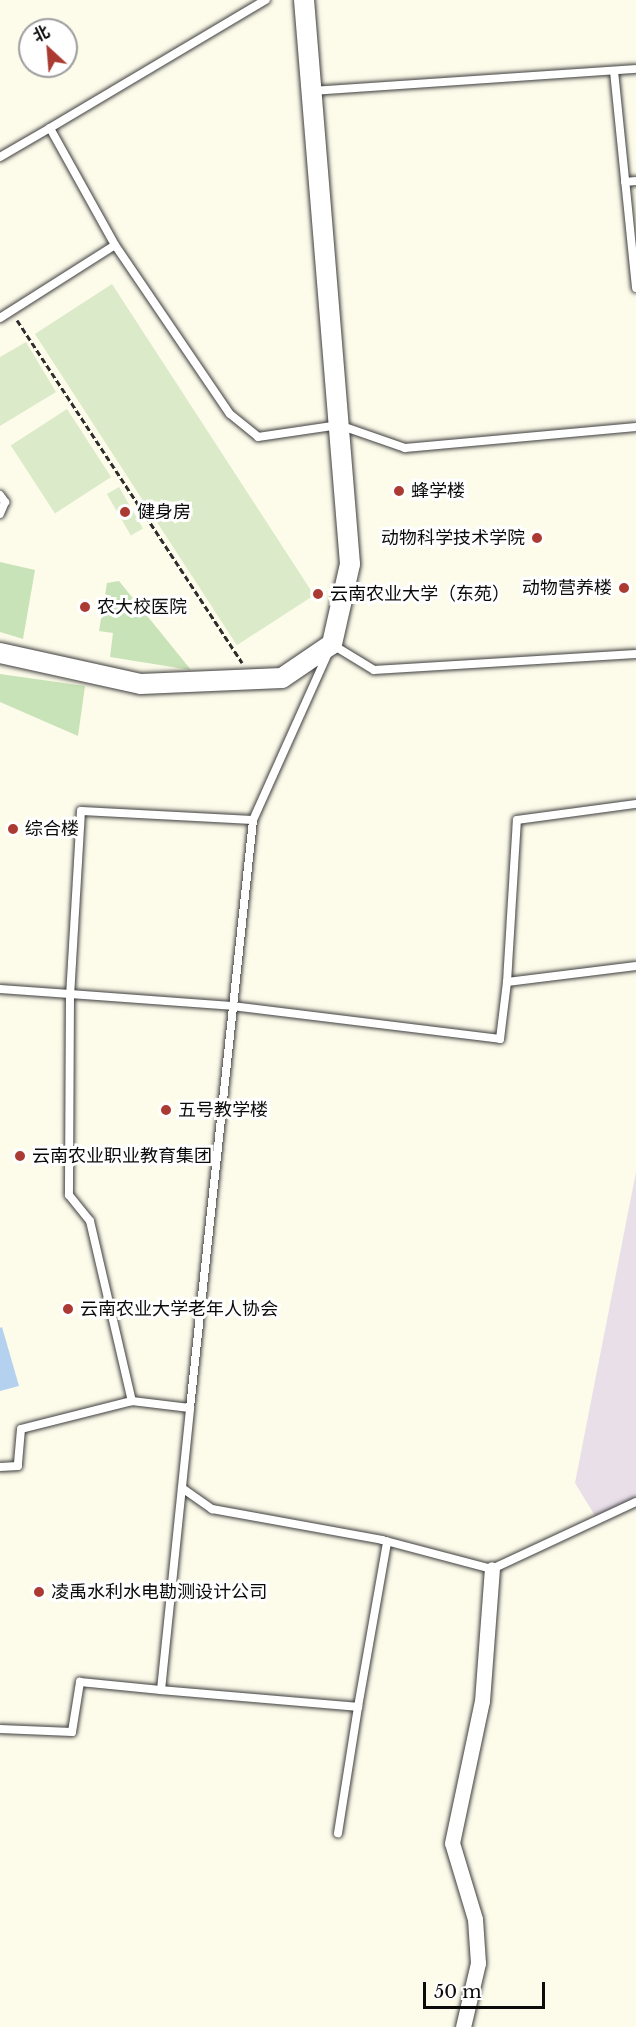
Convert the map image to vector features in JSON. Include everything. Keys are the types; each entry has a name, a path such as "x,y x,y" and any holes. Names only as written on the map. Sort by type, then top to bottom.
{"street":[{"path":"0,653 141,684 282,678 332,644 350,564 304,0"},
{"path":"464,2027 478,1963 475,1919 452,1843 482,1701 492,1569"}],"lane":[{"path":"0,157 266,0"},
{"path":"312,91 636,69"},
{"path":"614,71 636,288"},
{"path":"50,128 115,245 230,414 258,437 339,425 405,448 636,427"},
{"path":"625,182 636,181"},
{"path":"0,318 115,245"},
{"path":"0,495 4,502 0,514"},
{"path":"162,1690 231,1006 254,820 332,644 374,670 636,654"},
{"path":"0,989 231,1006 500,1039 507,982 517,820 636,804"},
{"path":"132,1401 90,1221 69,1195 70,994 81,811 254,820"},
{"path":"507,982 636,966"},
{"path":"0,1467 18,1466 21,1429 132,1401 190,1408"},
{"path":"182,1488 212,1509 387,1542 492,1569 636,1502"},
{"path":"338,1833 387,1542"},
{"path":"0,1729 72,1732 80,1682 358,1707"}],"path":[{"path":"12,311 253,679"}],"shaded area":[{"path":"636,1172 636,1502 597,1519 575,1483"}],"green space":[{"path":"112,284 314,595 237,645 35,334"},
{"path":"26,342 56,392 0,426 0,357"},
{"path":"67,409 111,477 55,513 11,445"},
{"name":"健身房","path":"119,487 143,529 131,536 107,494"},
{"path":"0,562 35,570 23,639 0,632"},
{"path":"119,581 191,670 110,657 113,633 99,631 107,583"},
{"path":"0,674 85,686 78,736 0,702"}],"water":[{"path":"2,1327 19,1386 0,1391 0,1328"}],"place":[{"name":"蜂学楼","path":"399,491"},
{"name":"健身房","path":"125,512"},
{"name":"动物科学技术学院","path":"537,538"},
{"name":"动物营养楼","path":"624,588"},
{"name":"云南农业大学（东苑）","path":"318,594"},
{"name":"农大校医院","path":"85,607"},
{"name":"综合楼","path":"13,829"},
{"name":"五号教学楼","path":"166,1110"},
{"name":"云南农业职业教育集团","path":"20,1156"},
{"name":"云南农业大学老年人协会","path":"68,1309"},
{"name":"凌禹水利水电勘测设计公司","path":"39,1592"}]}
